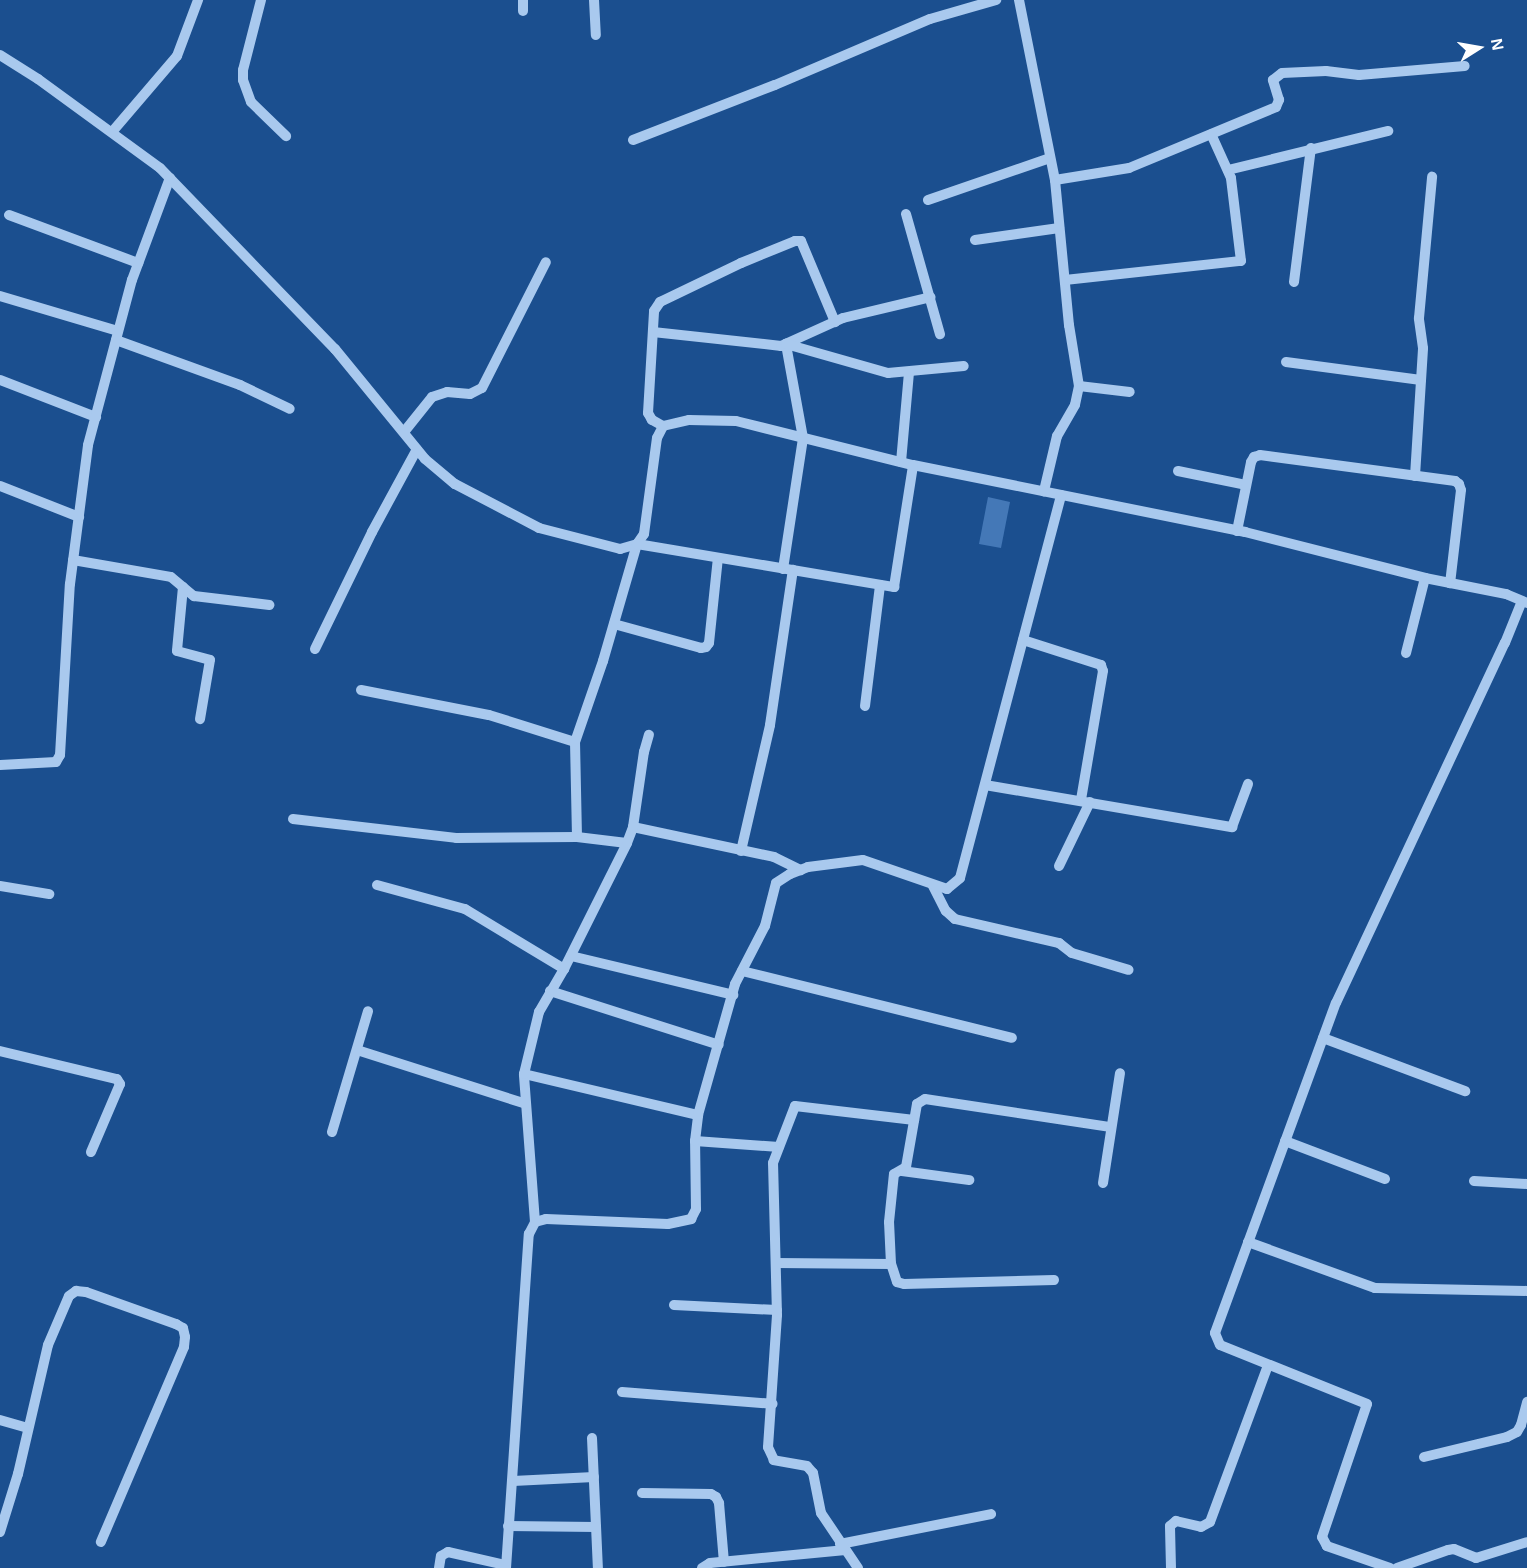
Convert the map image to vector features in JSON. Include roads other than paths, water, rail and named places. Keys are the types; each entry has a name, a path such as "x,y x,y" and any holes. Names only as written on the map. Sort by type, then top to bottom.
{"street":[{"path":"111,132 177,56 198,0"},
{"path":"261,0 243,70 243,80 251,102 286,135"},
{"path":"594,0 596,35"},
{"path":"633,140 775,85 920,22 996,0"},
{"path":"1019,0 1054,180 1079,386 1075,405 1057,436 1044,492"},
{"path":"0,54 111,132 170,178 335,350 417,449 455,484 539,528 620,549 637,544 894,587 913,465"},
{"path":"1054,180 1129,168 1276,107 1279,100 1273,80 1282,73 1326,71 1359,75 1465,66"},
{"path":"1228,170 1388,131"},
{"path":"1065,280 1238,264 1242,258 1228,170 1211,134"},
{"path":"1294,282 1311,148"},
{"path":"928,200 1050,158"},
{"path":"1415,476 1423,348 1419,318 1432,177"},
{"path":"0,765 56,762 60,755 73,560 88,445 138,263 170,178"},
{"path":"906,214 940,334"},
{"path":"9,215 138,263"},
{"path":"975,240 1059,228"},
{"path":"835,322 806,246 801,241 795,240 660,302 654,310 648,413 652,420 663,426 689,420 736,421 913,465 1237,531 1425,578 1506,594 1524,602 1336,1003 1215,1333 1220,1345 1367,1404 1322,1537 1323,1542 1390,1568"},
{"path":"404,432 432,397 447,392 470,394 482,388 546,262"},
{"path":"0,296 117,336 240,385 290,410"},
{"path":"653,332 776,346 786,344 835,322 931,297"},
{"path":"786,344 875,370 909,372 964,366"},
{"path":"741,851 770,726 802,438 786,344"},
{"path":"1286,362 1421,380"},
{"path":"901,462 909,372"},
{"path":"0,380 96,417"},
{"path":"1079,386 1130,392"},
{"path":"577,837 575,742 614,624 637,544 644,534 657,438 663,426"},
{"path":"315,649 372,532 417,449"},
{"path":"1237,531 1251,462 1254,457 1260,455 1455,482 1459,484 1461,490 1450,583"},
{"path":"1178,471 1246,485"},
{"path":"0,486 79,517"},
{"path":"535,1222 546,1219 668,1224 691,1219 696,1209 695,1141 698,1114 732,995 765,926 776,883 801,870 863,860 947,889 960,878 1061,495"},
{"path":"614,624 701,648 706,646 709,643 718,558"},
{"path":"73,560 171,577 194,596 269,605"},
{"path":"1406,653 1425,578"},
{"path":"865,706 880,585"},
{"path":"183,587 177,651 210,660 200,718"},
{"path":"1023,640 1101,665 1103,671 1086,801 1059,866"},
{"path":"362,690 489,715 575,742"},
{"path":"439,1568 441,1556 448,1552 506,1566 529,1234 535,1222 524,1074 537,1020 550,991 571,956 633,827 644,752 649,735"},
{"path":"985,785 1232,827 1248,784"},
{"path":"292,819 456,838 577,837 627,843"},
{"path":"633,827 774,857 801,870"},
{"path":"377,885 465,909 564,969"},
{"path":"0,886 49,894"},
{"path":"933,886 946,911 955,919 1059,943 1072,953 1129,970"},
{"path":"571,956 732,995"},
{"path":"742,971 1012,1038"},
{"path":"550,991 719,1045"},
{"path":"332,1132 368,1011"},
{"path":"1323,1038 1465,1091"},
{"path":"357,1050 526,1104"},
{"path":"0,1051 117,1079 120,1084 92,1152"},
{"path":"1103,1183 1120,1073"},
{"path":"524,1074 698,1114"},
{"path":"1054,1280 904,1284 897,1282 891,1264 889,1222 894,1174 906,1167 917,1104 920,1100 925,1099 1111,1127"},
{"path":"858,1568 821,1513 813,1473 807,1466 780,1462 770,1454 768,1448 773,1404 777,1310 773,1162 795,1106 914,1120"},
{"path":"695,1141 779,1147"},
{"path":"1285,1141 1385,1179"},
{"path":"902,1171 969,1180"},
{"path":"1474,1182 1527,1184"},
{"path":"1248,1242 1375,1288 1527,1291"},
{"path":"776,1263 891,1264"},
{"path":"0,1533 48,1345 63,1305 76,1291 97,1296 183,1328 184,1347 101,1542"},
{"path":"674,1305 777,1310"},
{"path":"1171,1568 1170,1526 1176,1521 1201,1527 1210,1522 1268,1365"},
{"path":"622,1392 773,1404"},
{"path":"1424,1458 1508,1437 1517,1432 1521,1425 1527,1402"},
{"path":"0,1420 28,1428"},
{"path":"592,1438 598,1568"},
{"path":"513,1481 594,1477"},
{"path":"642,1493 711,1494 716,1497 719,1503 724,1562"},
{"path":"702,1568 710,1563 842,1547 991,1514"},
{"path":"508,1526 596,1527"},
{"path":"1397,1568 1448,1550 1454,1549 1476,1558 1527,1542"}]}
